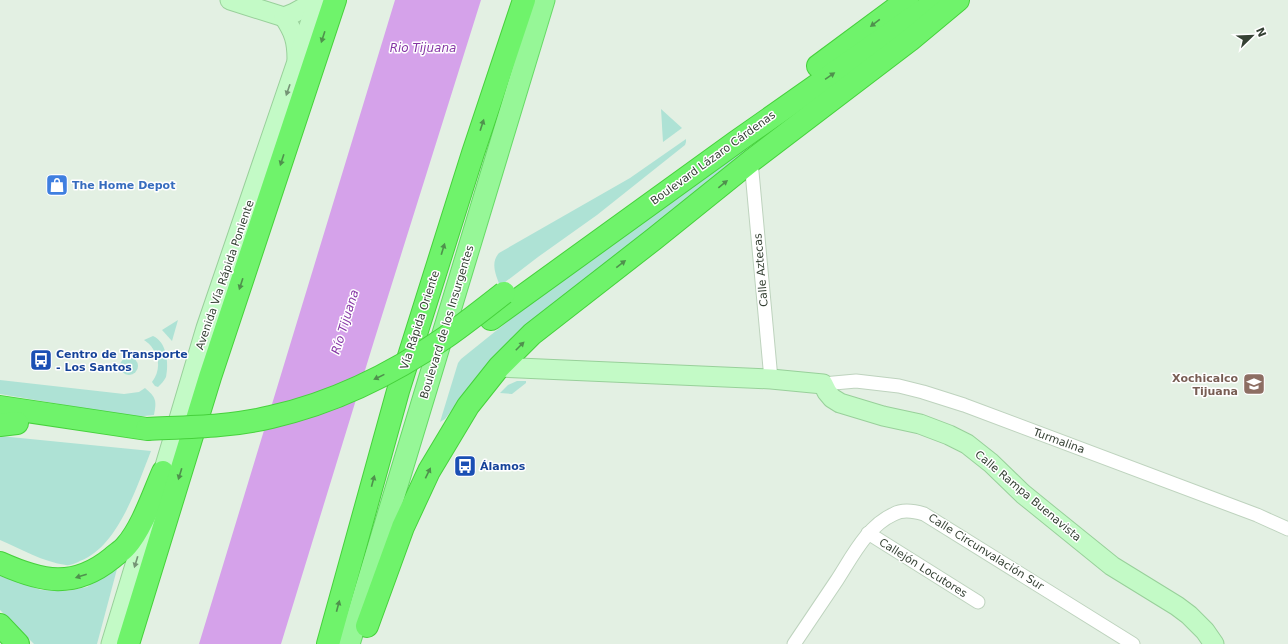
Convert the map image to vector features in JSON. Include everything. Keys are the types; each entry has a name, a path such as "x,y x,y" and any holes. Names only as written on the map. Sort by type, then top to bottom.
{"highway":[{"name":"Avenida Vía Rápida Poniente","path":"128,644 210,377 335,0"},
{"name":"Vía Rápida Oriente","path":"328,644 398,391 473,153 524,0"},
{"name":"Boulevard Lázaro Cárdenas","path":"146,436 270,418 309,406 381,377 446,337 504,293 781,94 906,0"},
{"name":"Boulevard Lázaro Cárdenas","path":"146,436 200,441 229,438 272,430 310,420 345,408 387,389 423,370 730,146 938,0"},
{"path":"365,635 404,527 428,471 468,406 499,367 532,334 751,161 910,40 958,0"},
{"path":"0,407 86,421 146,436"},
{"path":"6,423 146,436"},
{"path":"0,563 13,569 46,579 65,580 84,576 101,567 126,547 139,526 163,472"},
{"path":"0,625 18,644"}],"main road":[{"name":"Boulevard de los Insurgentes","path":"349,644 544,0"},
{"name":"Boulevard de los Insurgentes","path":"365,635 402,505 556,0"}],"street":[{"path":"230,0 284,17 294,14 315,0"},
{"name":"Avenida Vía Rápida Poniente","path":"111,644 206,328 318,0"},
{"path":"284,17 290,26 297,45 297,64"},
{"name":"Calle Aztecas","path":"751,161 771,379"},
{"path":"499,367 771,379 823,384"},
{"name":"Turmalina","path":"823,384 856,381 899,386 923,392 964,405 1258,515 1288,529"},
{"name":"Calle Rampa Buenavista","path":"823,384 832,398 840,403 883,416 920,424 949,435 967,444 991,463 1023,494 1112,566 1189,615 1214,644"},
{"name":"Calle Circunvalación Sur","path":"794,644 868,533 887,517 904,511 915,511 924,514 1133,644"},
{"name":"Callejón Locutores","path":"868,533 978,602"}],"shaded area":[{"path":"661,109 682,128 663,142"},
{"path":"686,139 685,145 597,215 500,286 494,265 496,257 499,253 630,178"},
{"path":"757,139 737,159 509,342 482,370 445,419 440,422 458,363 461,359 690,180"},
{"path":"178,320 172,341 162,330"},
{"path":"153,336 158,339 164,348 167,360 166,377 158,387 152,382 158,370 157,357 151,346 144,340"},
{"path":"129,357 135,360 138,366 135,372 129,375 123,372 120,366 123,360"},
{"path":"0,380 124,394 139,392 145,388 155,400 154,415 135,417 0,394"},
{"path":"517,381 526,381 526,383 512,394 500,393 508,385"},
{"path":"0,436 151,451 124,514 105,543 93,554 77,563 68,565 49,561 0,540"},
{"path":"117,569 97,644 34,644 0,610 0,576 41,590 67,591 87,587"}],"water":[{"name":"Rio Tijuana","path":"395,0 481,0 281,644 199,644"}],"place":[{"name":"The Home Depot","path":"57,185"},
{"name":"Centro de Transporte - Los Santos","path":"41,360"},
{"name":"Xochicalco Tijuana","path":"1254,384"},
{"name":"Álamos","path":"465,466"}],"water label":[{"name":"Río Tijuana","path":"345,322"}]}
